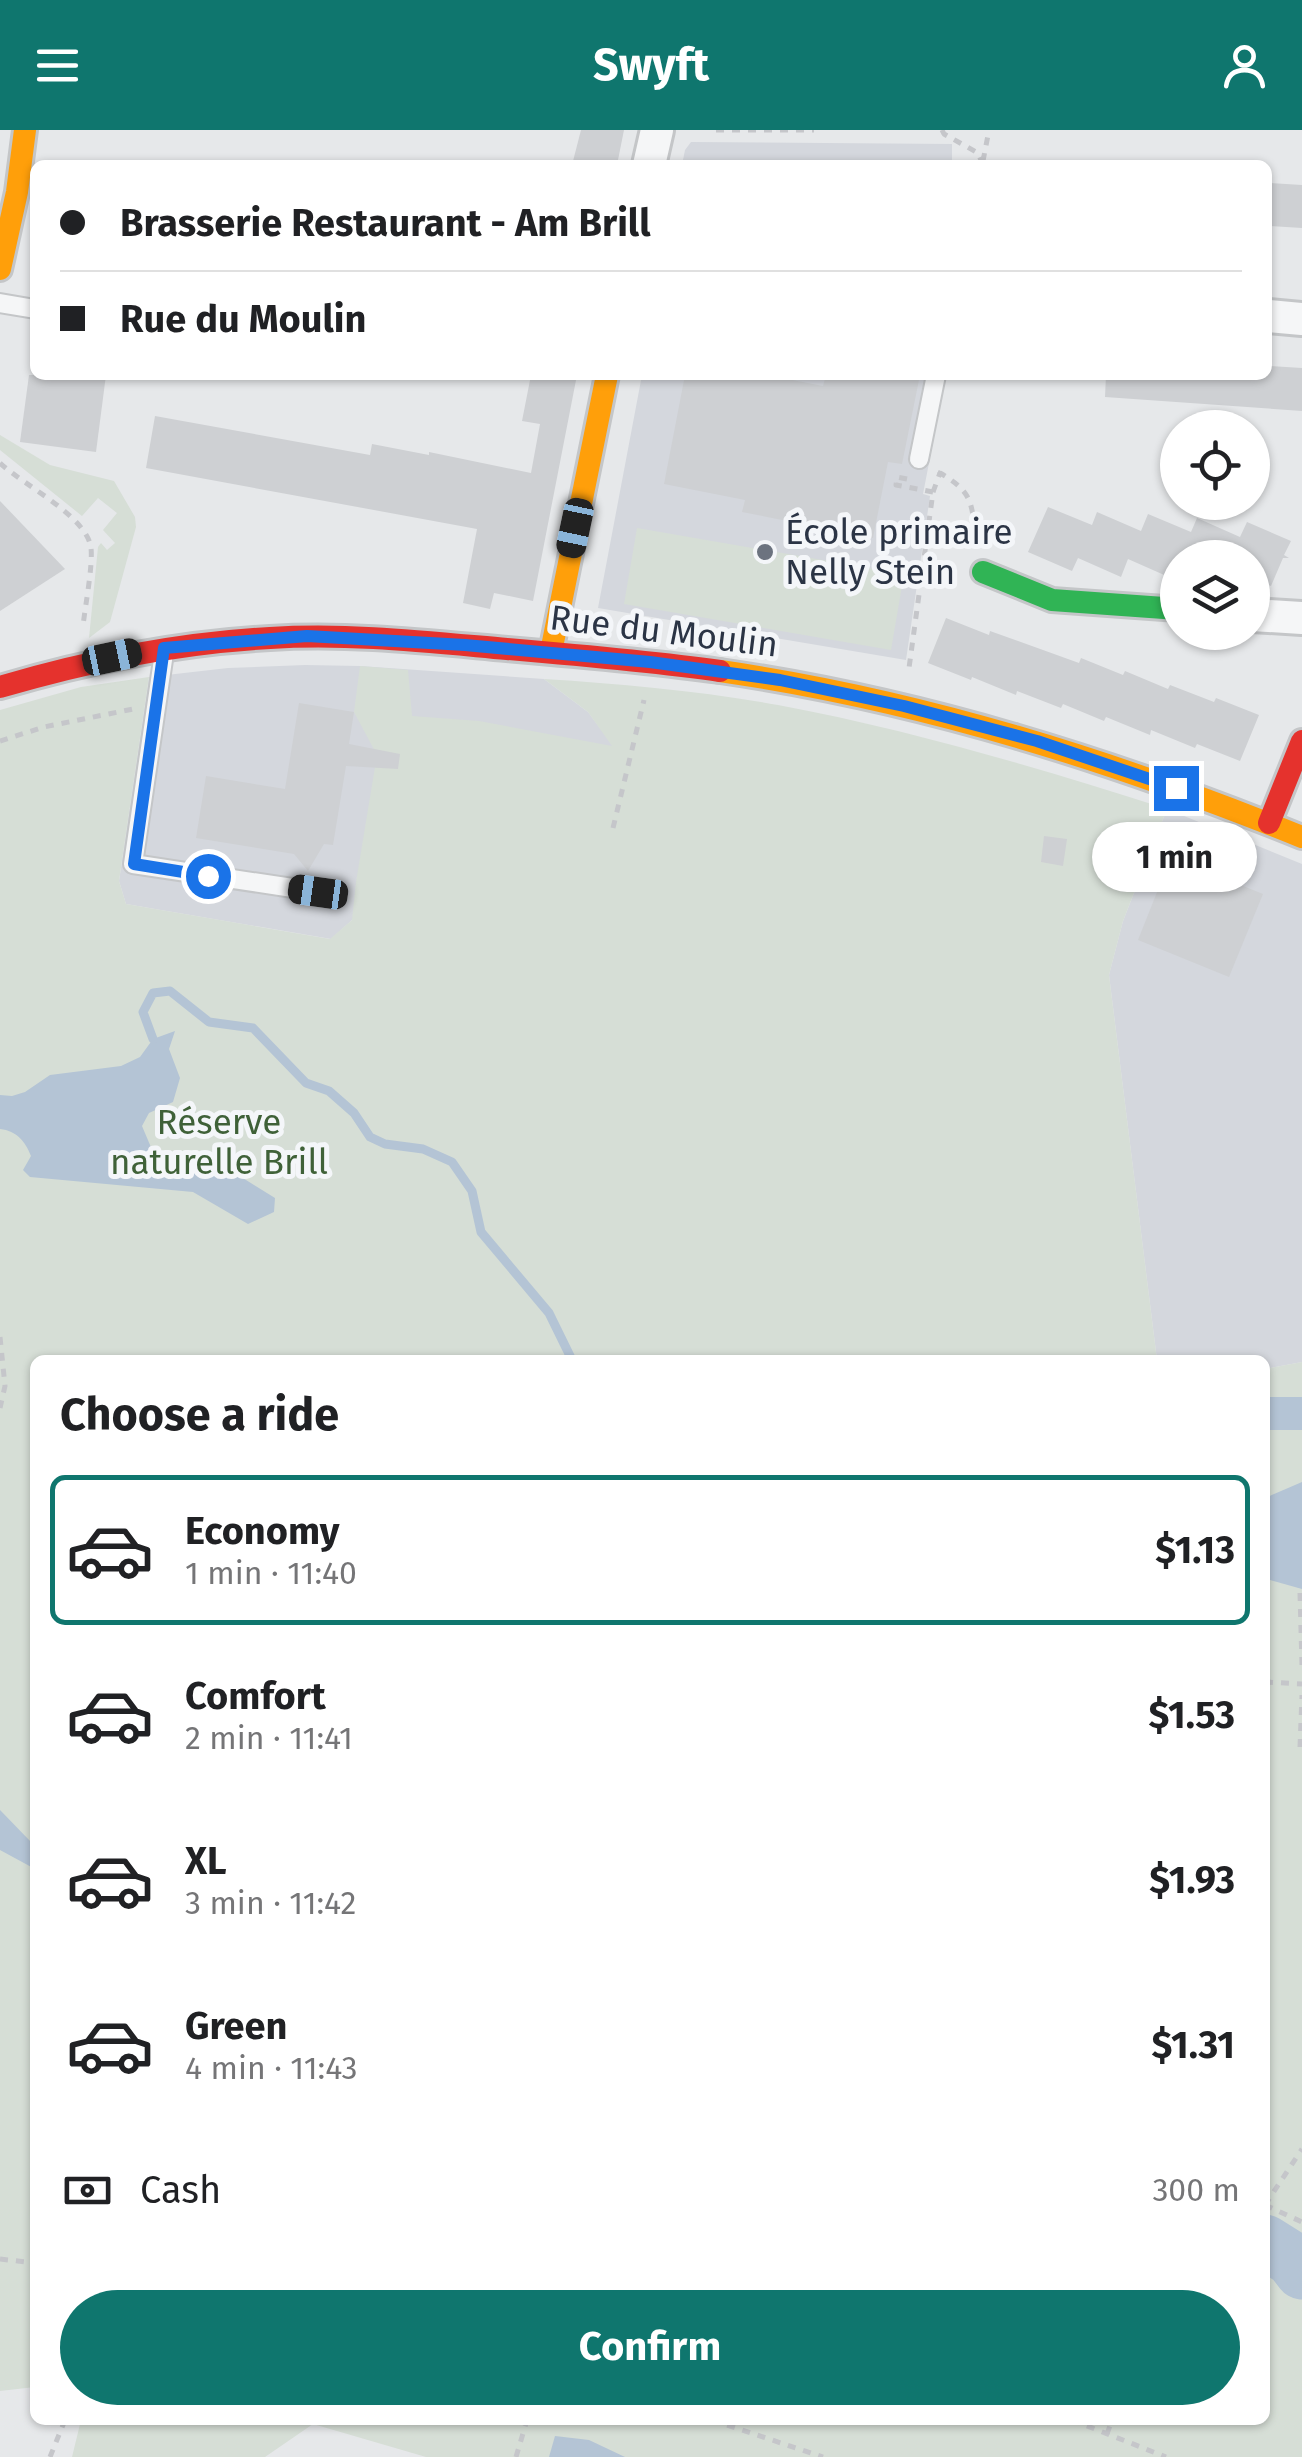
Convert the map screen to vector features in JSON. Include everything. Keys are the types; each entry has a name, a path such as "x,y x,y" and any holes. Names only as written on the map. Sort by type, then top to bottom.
{"main road":[{"path":"0,269 17,192 25,130"},
{"path":"551,652 606,380"},
{"path":"983,572 1052,600 1160,608"},
{"name":"Rue du Moulin","path":"0,687 79,664 164,648 307,636 650,662 780,680 904,706 1037,741 1176,788 1302,837"},
{"path":"1269,824 1302,741"}],"street":[{"path":"650,160 656,130"},
{"path":"1272,316 1302,318"},
{"path":"1270,615 1302,618"}],"lane":[{"path":"0,303 30,308"},
{"path":"919,460 935,380"},
{"path":"164,648 134,864 318,892"}],"path":[{"path":"716,130 814,130"},
{"path":"942,130 981,160"},
{"path":"984,160 989,130"},
{"path":"904,706 926,543 943,454"},
{"path":"0,464 75,520 86,534 91,548 79,664"},
{"path":"940,473 969,497 983,572"},
{"path":"920,481 897,477 896,485 934,492"},
{"path":"926,543 975,533"},
{"path":"613,828 650,662"},
{"path":"0,741 44,727 157,704"},
{"path":"0,1337 5,1386 0,1408"},
{"path":"1300,1592 1302,1666"},
{"path":"1270,1682 1302,1684"},
{"path":"1300,1747 1302,1695"},
{"path":"1270,2197 1302,2149"},
{"path":"1270,2207 1302,2222"},
{"path":"0,2259 30,2262"},
{"path":"50,2457 63,2425"},
{"path":"516,2457 526,2425"},
{"path":"727,2425 823,2457"},
{"path":"1084,2425 1166,2457"},
{"path":"1107,2434 1110,2425"}],"shaded area":[{"path":"691,142 952,144 952,160 683,160"},
{"name":"École primaire Nelly Stein","path":"641,380 945,380 923,494 930,496 906,660 598,608"},
{"path":"305,665 544,679 588,712 614,747 352,920 331,939 126,904 119,881 149,677"},
{"path":"1167,809 1302,864 1302,1362 1270,1368 1270,1355 1156,1355 1109,975 1123,921"}],"green space":[{"path":"0,435 50,465 114,481 135,517 136,527 110,622 89,638 98,547 101,543 107,550 115,543 103,530 117,513 98,498 82,516 0,450"},
{"path":"637,528 904,574 891,650 624,604"},
{"name":"Réserve naturelle Brill","path":"360,666 408,670 412,716 479,721 612,746 588,712 544,679 691,692 778,705 926,738 1167,809 1123,921 1109,975 1156,1355 30,1355 30,2388 0,2391 0,710 81,687 149,677 119,881 126,904 330,939 352,920 377,755 354,712"},
{"path":"1302,1362 1302,2457 426,2457 316,2425 1270,2425 1270,1368"},
{"path":"80,2425 312,2425 265,2457 72,2457"}],"water":[{"path":"175,1031 169,1049 180,1078 173,1102 149,1113 142,1126 153,1152 182,1165 230,1170 275,1198 274,1212 248,1224 193,1192 30,1177 23,1170 31,1156 26,1146 16,1134 0,1129 0,1095 25,1092 50,1075 121,1066 140,1057 153,1039"},
{"path":"1270,1397 1302,1397 1302,1430 1270,1430"},
{"path":"1302,1482 1302,1589 1270,1580 1270,1496"},
{"path":"0,1810 30,1841 30,1866 0,1850"},
{"path":"555,2436 589,2440 625,2457 549,2457"}],"building":[{"path":"581,130 624,130 618,160 573,160"},
{"path":"1272,183 1302,185 1302,228 1272,226"},
{"path":"1272,366 1302,368 1302,411 1105,397 1106,380 1272,380"},
{"path":"29,375 30,380 105,380 96,452 20,442"},
{"path":"530,380 576,380 533,601 494,593 490,609 463,603 477,529 146,468 155,416 370,455 372,444 531,473 540,424 522,421"},
{"name":"École primaire Nelly Stein","path":"684,380 792,380 823,386 825,380 919,380 902,464 888,462 873,538 742,512 745,500 664,484"},
{"path":"0,501 65,569 0,611"},
{"path":"1048,507 1092,525 1097,512 1141,531 1148,514 1191,532 1196,520 1202,520 1240,537 1247,522 1291,541 1284,555 1289,558 1283,558 1271,586 1270,540 1160,540 1160,573 1128,559 1121,577 1078,558 1072,571 1028,552"},
{"path":"946,618 1079,663 1081,658 1123,675 1125,671 1168,689 1170,685 1214,702 1216,698 1259,715 1240,761 1151,730 1150,735 1106,717 1104,721 1063,704 1061,708 1017,691 1016,695 928,663"},
{"path":"299,703 354,712 349,744 400,754 398,769 346,766 333,845 324,844 308,871 294,854 196,838 206,776 285,789"},
{"path":"1044,836 1067,839 1063,866 1041,862"},
{"path":"1171,857 1263,894 1229,977 1138,940"}],"waterway":[{"path":"153,1039 143,1012 153,993 170,991 209,1022 253,1028 306,1083 329,1091 354,1113 370,1137 385,1144 423,1149 452,1162 472,1191 481,1232 549,1313 570,1355"},
{"path":"1270,2245 1292,2259 1302,2272"}],"traffic: fast":[{"path":"983,572 1052,600 1160,608"}],"traffic: slow":[{"path":"0,269 17,192 25,130"},
{"path":"551,652 606,380"},
{"path":"720,671 869,698 1016,736 1160,783 1302,837"}],"traffic: jam":[{"path":"0,687 100,661 167,649 300,637 418,641 720,671"},
{"path":"1269,823 1302,741"}],"place":[{"name":"École primaire Nelly Stein","path":"765,552"}],"route":[{"path":"208,876 134,864 164,648 307,636 650,662 780,680 904,706 1037,741 1176,788"}]}
